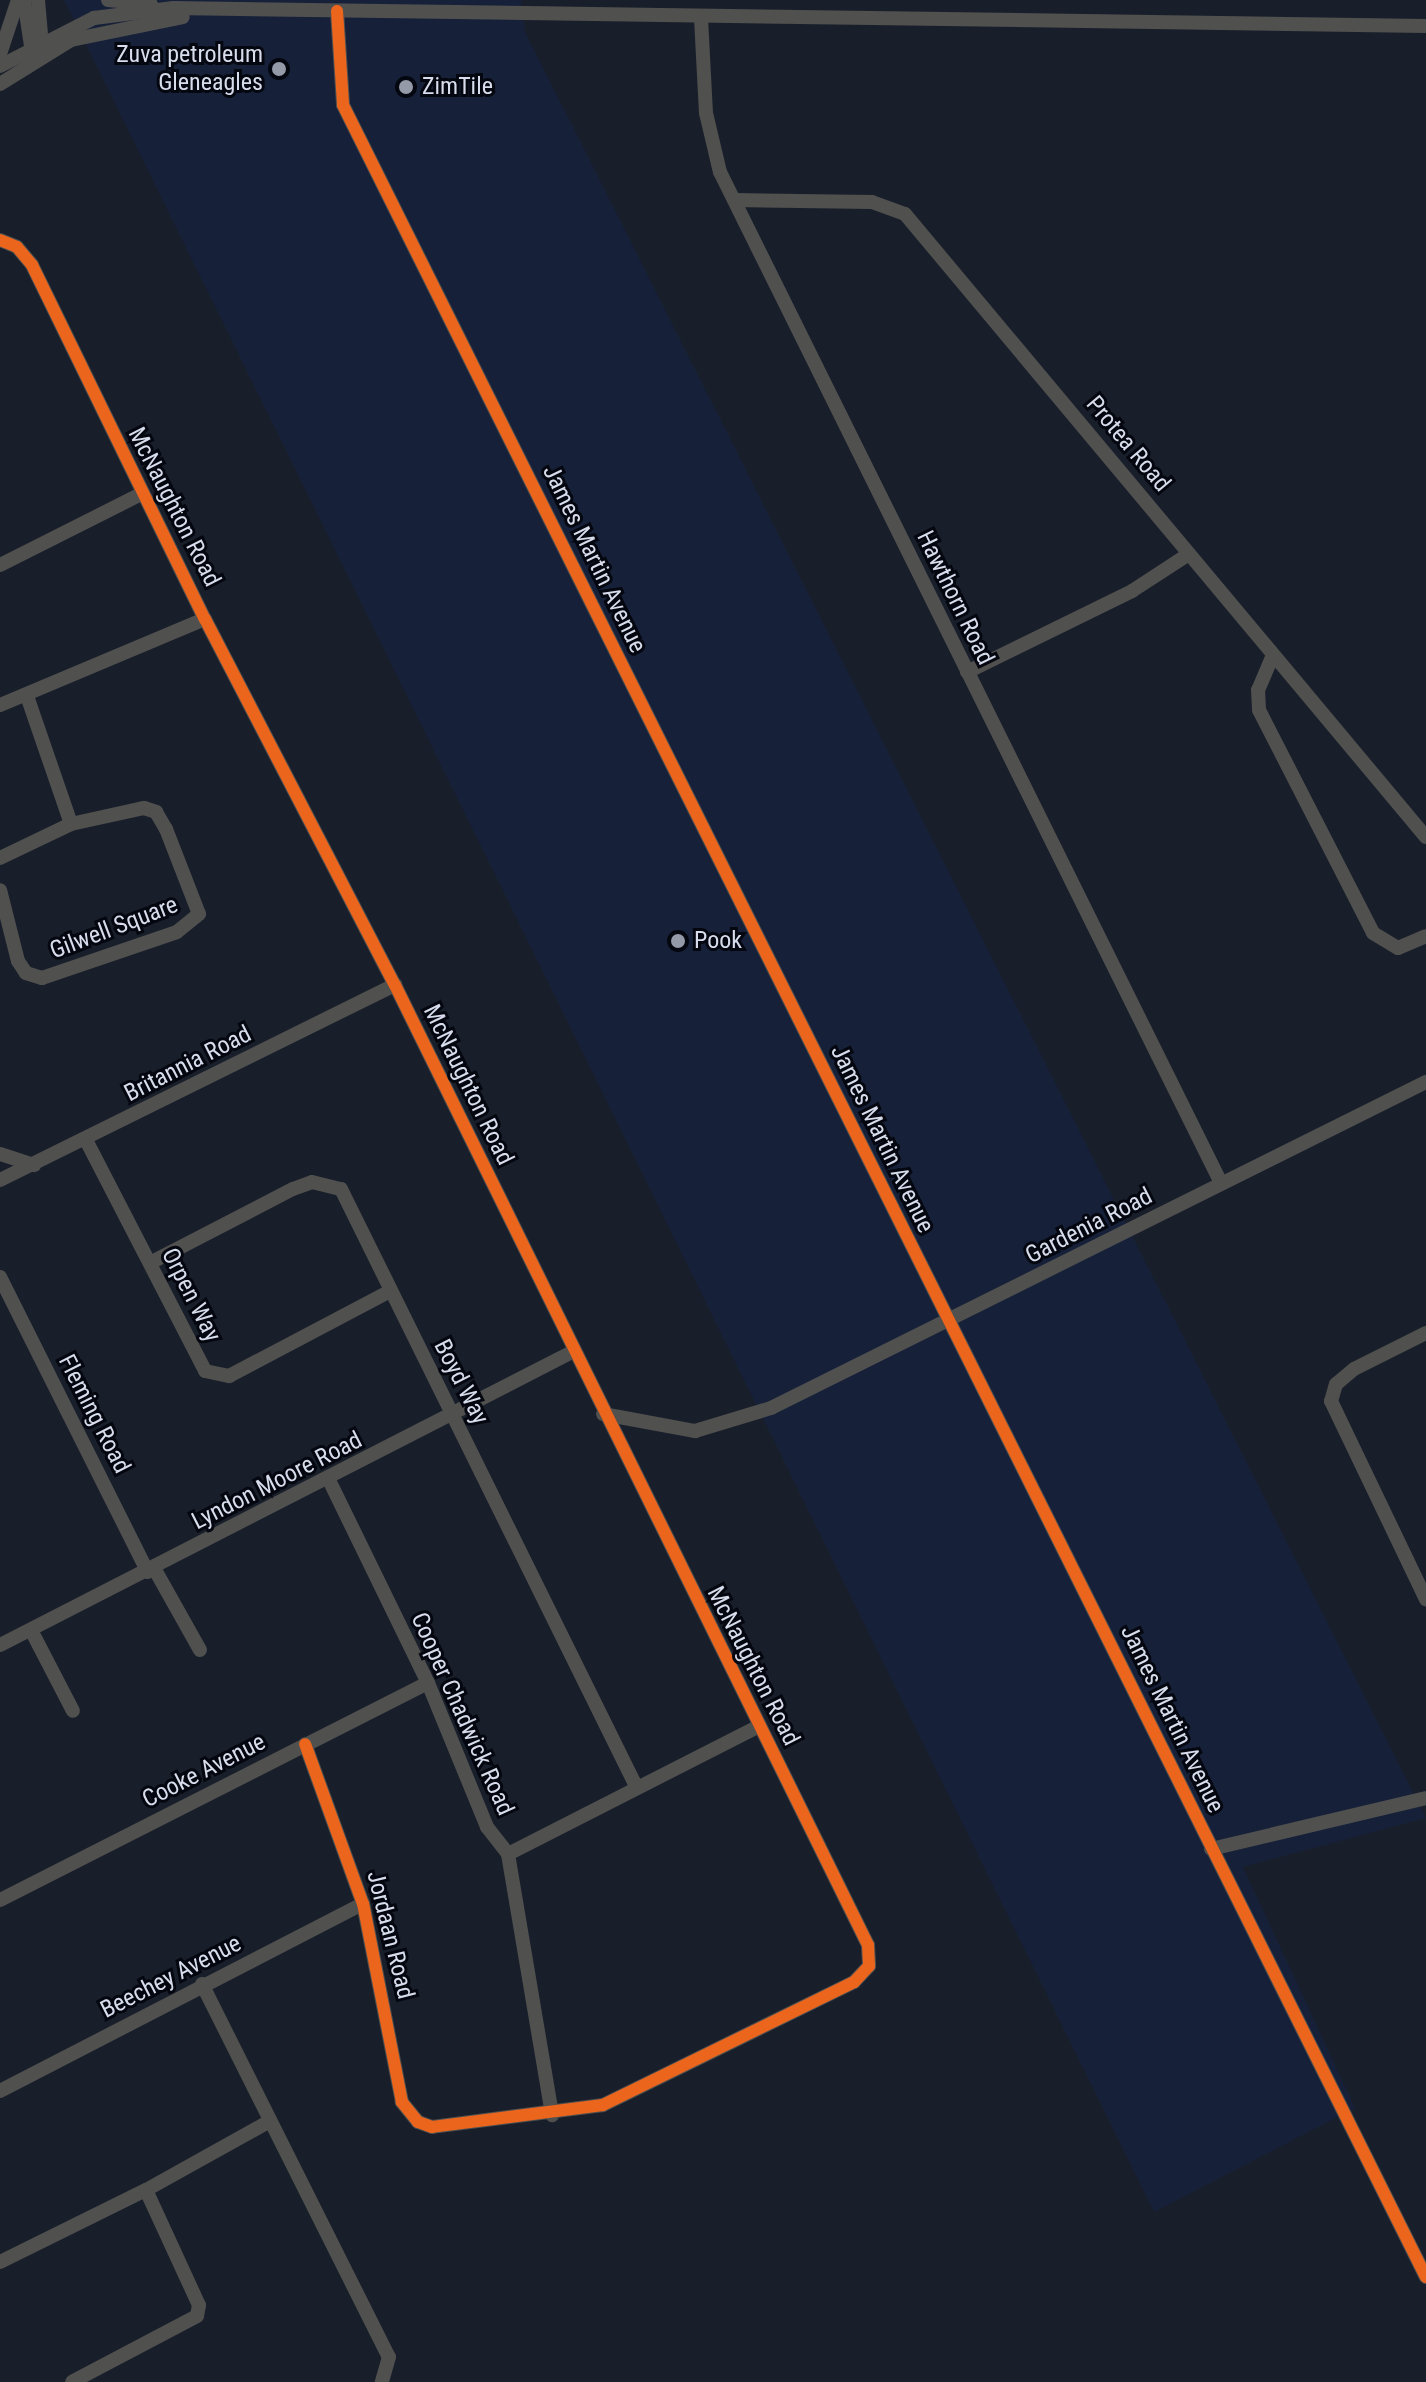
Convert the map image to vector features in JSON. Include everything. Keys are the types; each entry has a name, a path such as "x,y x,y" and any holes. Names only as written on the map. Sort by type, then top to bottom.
{"street":[{"path":"0,54 18,0"},
{"path":"24,0 39,46"},
{"path":"38,0 39,46"},
{"path":"108,0 173,8 701,18 1426,26"},
{"path":"0,66 112,14 173,8"},
{"path":"0,84 39,46 102,30 239,9"},
{"name":"James Martin Avenue","path":"337,11 343,105 1426,2277"},
{"name":"Hawthorn Road","path":"701,18 710,141 735,200 1221,1183"},
{"name":"Protea Road","path":"735,200 872,202 905,214 1426,837"},
{"name":"McNaughton Road","path":"0,240 17,247 32,265 205,619 395,985 572,1352 868,1945 869,1966 854,1982 625,2097 552,2115"},
{"path":"0,565 143,493"},
{"path":"967,672 1132,591 1189,554"},
{"path":"0,705 205,619"},
{"path":"1273,655 1258,690 1259,710 1373,933 1398,948 1426,936"},
{"path":"27,696 71,824"},
{"name":"Gilwell Square","path":"0,858 71,824 132,806 156,812 199,902 192,926 42,978 26,973 18,961 0,890"},
{"name":"Britannia Road","path":"0,1180 395,985"},
{"name":"Gardenia Road","path":"603,1414 695,1431 771,1408 1426,1082"},
{"name":"Orpen Way","path":"86,1140 205,1371 217,1377 390,1291"},
{"path":"0,1154 34,1165"},
{"name":"Boyd Way","path":"150,1263 293,1189 327,1182 341,1189 635,1784"},
{"name":"Fleming Road","path":"0,1277 151,1570 200,1650"},
{"path":"1426,1333 1354,1369 1336,1384 1331,1401 1426,1599"},
{"name":"Lyndon Moore Road","path":"0,1645 329,1480 572,1352"},
{"name":"Cooper Chadwick Road","path":"329,1480 428,1683 487,1827 508,1854 552,2115"},
{"path":"31,1630 73,1711"},
{"name":"Cooke Avenue","path":"0,1900 428,1683"},
{"path":"508,1854 635,1784 759,1726"},
{"name":"Jordaan Road","path":"305,1744 363,1904 402,2102 418,2122 432,2127 552,2115"},
{"path":"1211,1849 1426,1798"},
{"name":"Beechey Avenue","path":"0,2091 202,1984 363,1904"},
{"path":"202,1984 389,2357 382,2382"},
{"path":"0,2262 146,2190 270,2121"},
{"path":"72,2382 197,2316 199,2305 146,2190"}],"shaded area":[{"path":"64,0 521,0 525,32 1426,1818 1243,1867 1355,2108 1154,2212"}],"cycle path":[{"path":"337,11 343,105 1426,2277"},
{"path":"0,240 17,247 32,265 205,619 395,985 868,1945 869,1966 854,1982 603,2105 432,2127 418,2122 402,2102 363,1904 305,1744"}],"place":[{"name":"Zuva petroleum Gleneagles","path":"279,69"},
{"name":"ZimTile","path":"406,87"},
{"name":"Pook","path":"678,941"}]}
